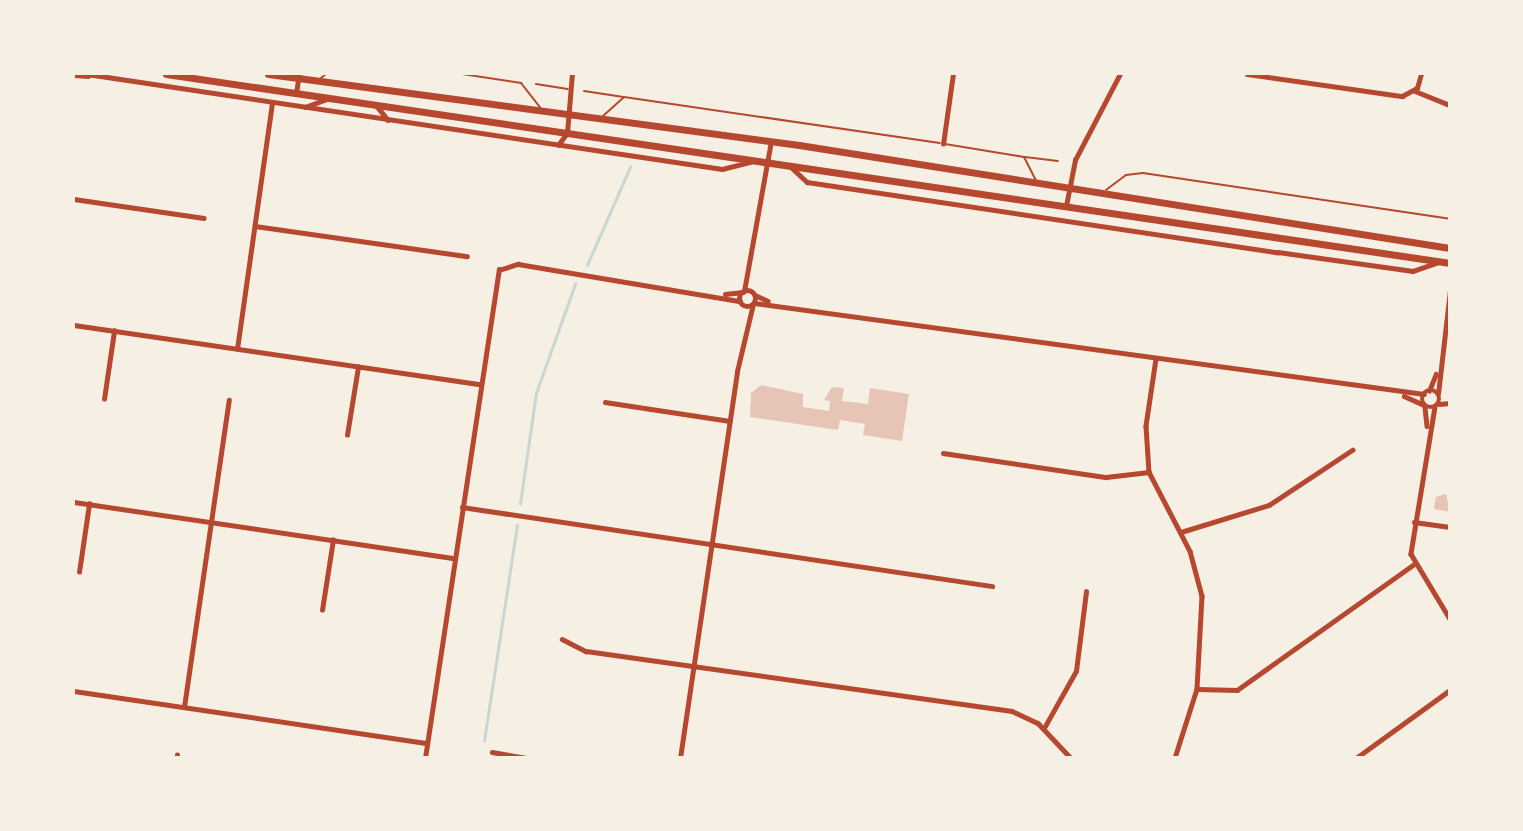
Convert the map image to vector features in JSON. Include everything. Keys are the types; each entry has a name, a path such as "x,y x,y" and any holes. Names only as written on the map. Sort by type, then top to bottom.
{"main road":[{"path":"166,74 1450,263"},
{"path":"268,74 299,76 597,122 771,141 1039,187 1450,248"}],"street":[{"path":"557,145 567,133 573,89 572,74"},
{"path":"943,144 953,74"},
{"path":"1066,206 1074,160 1120,74"},
{"path":"1247,74 1282,76 1398,96 1415,91 1450,104"},
{"path":"1415,91 1422,74"},
{"path":"74,75 722,169 755,161"},
{"path":"296,93 299,76"},
{"path":"303,108 331,98"},
{"path":"237,349 272,104"},
{"path":"375,105 389,121"},
{"path":"680,758 744,325 753,304 752,272 771,141"},
{"path":"790,166 807,182 1278,252 1415,272 1440,262"},
{"path":"74,199 204,218"},
{"path":"255,226 467,256"},
{"path":"425,758 480,384 503,267 724,295 741,303 769,301"},
{"path":"744,325 741,303 743,291 752,272"},
{"path":"724,295 743,291 769,301 1156,359 1400,394 1427,392 1438,400 1450,402"},
{"path":"1450,291 1438,369 1438,400 1428,430 1415,522 1413,565 1450,619"},
{"path":"74,325 480,384"},
{"path":"104,399 114,331"},
{"path":"1156,359 1146,435 1149,472 1181,532 1202,596 1197,689 1175,758"},
{"path":"347,435 358,367"},
{"path":"1428,430 1425,405 1427,392 1438,369"},
{"path":"1400,394 1425,405 1438,400"},
{"path":"184,707 229,400"},
{"path":"605,402 730,421"},
{"path":"1181,532 1269,505 1352,450"},
{"path":"943,453 1106,477 1149,472"},
{"path":"74,502 454,558"},
{"path":"79,572 89,504"},
{"path":"462,508 992,586"},
{"path":"1415,522 1450,527"},
{"path":"322,610 332,540"},
{"path":"1197,689 1237,690 1413,565"},
{"path":"1044,728 1076,671 1086,592"},
{"path":"562,639 586,651 1004,710 1044,728 1071,758"},
{"path":"1356,758 1450,690"},
{"path":"74,691 427,743"},
{"path":"492,752 527,758"}],"lane":[{"path":"317,80 327,74"},
{"path":"462,74 521,83 545,115"},
{"path":"536,84 573,89"},
{"path":"584,91 1058,161"},
{"path":"597,122 624,97"},
{"path":"1024,157 1039,187"},
{"path":"1100,196 1120,178 1143,173 1450,219"}],"building":[{"path":"761,385 803,394 803,407 829,411 830,401 824,400 832,387 844,388 842,401 868,404 870,388 909,394 902,441 863,435 865,424 840,420 838,430 750,417 751,393"},
{"path":"1446,494 1450,512 1434,509 1436,497"}],"waterway":[{"path":"587,265 630,167"},
{"path":"520,504 536,393 575,284"},
{"path":"484,741 517,526"}]}
